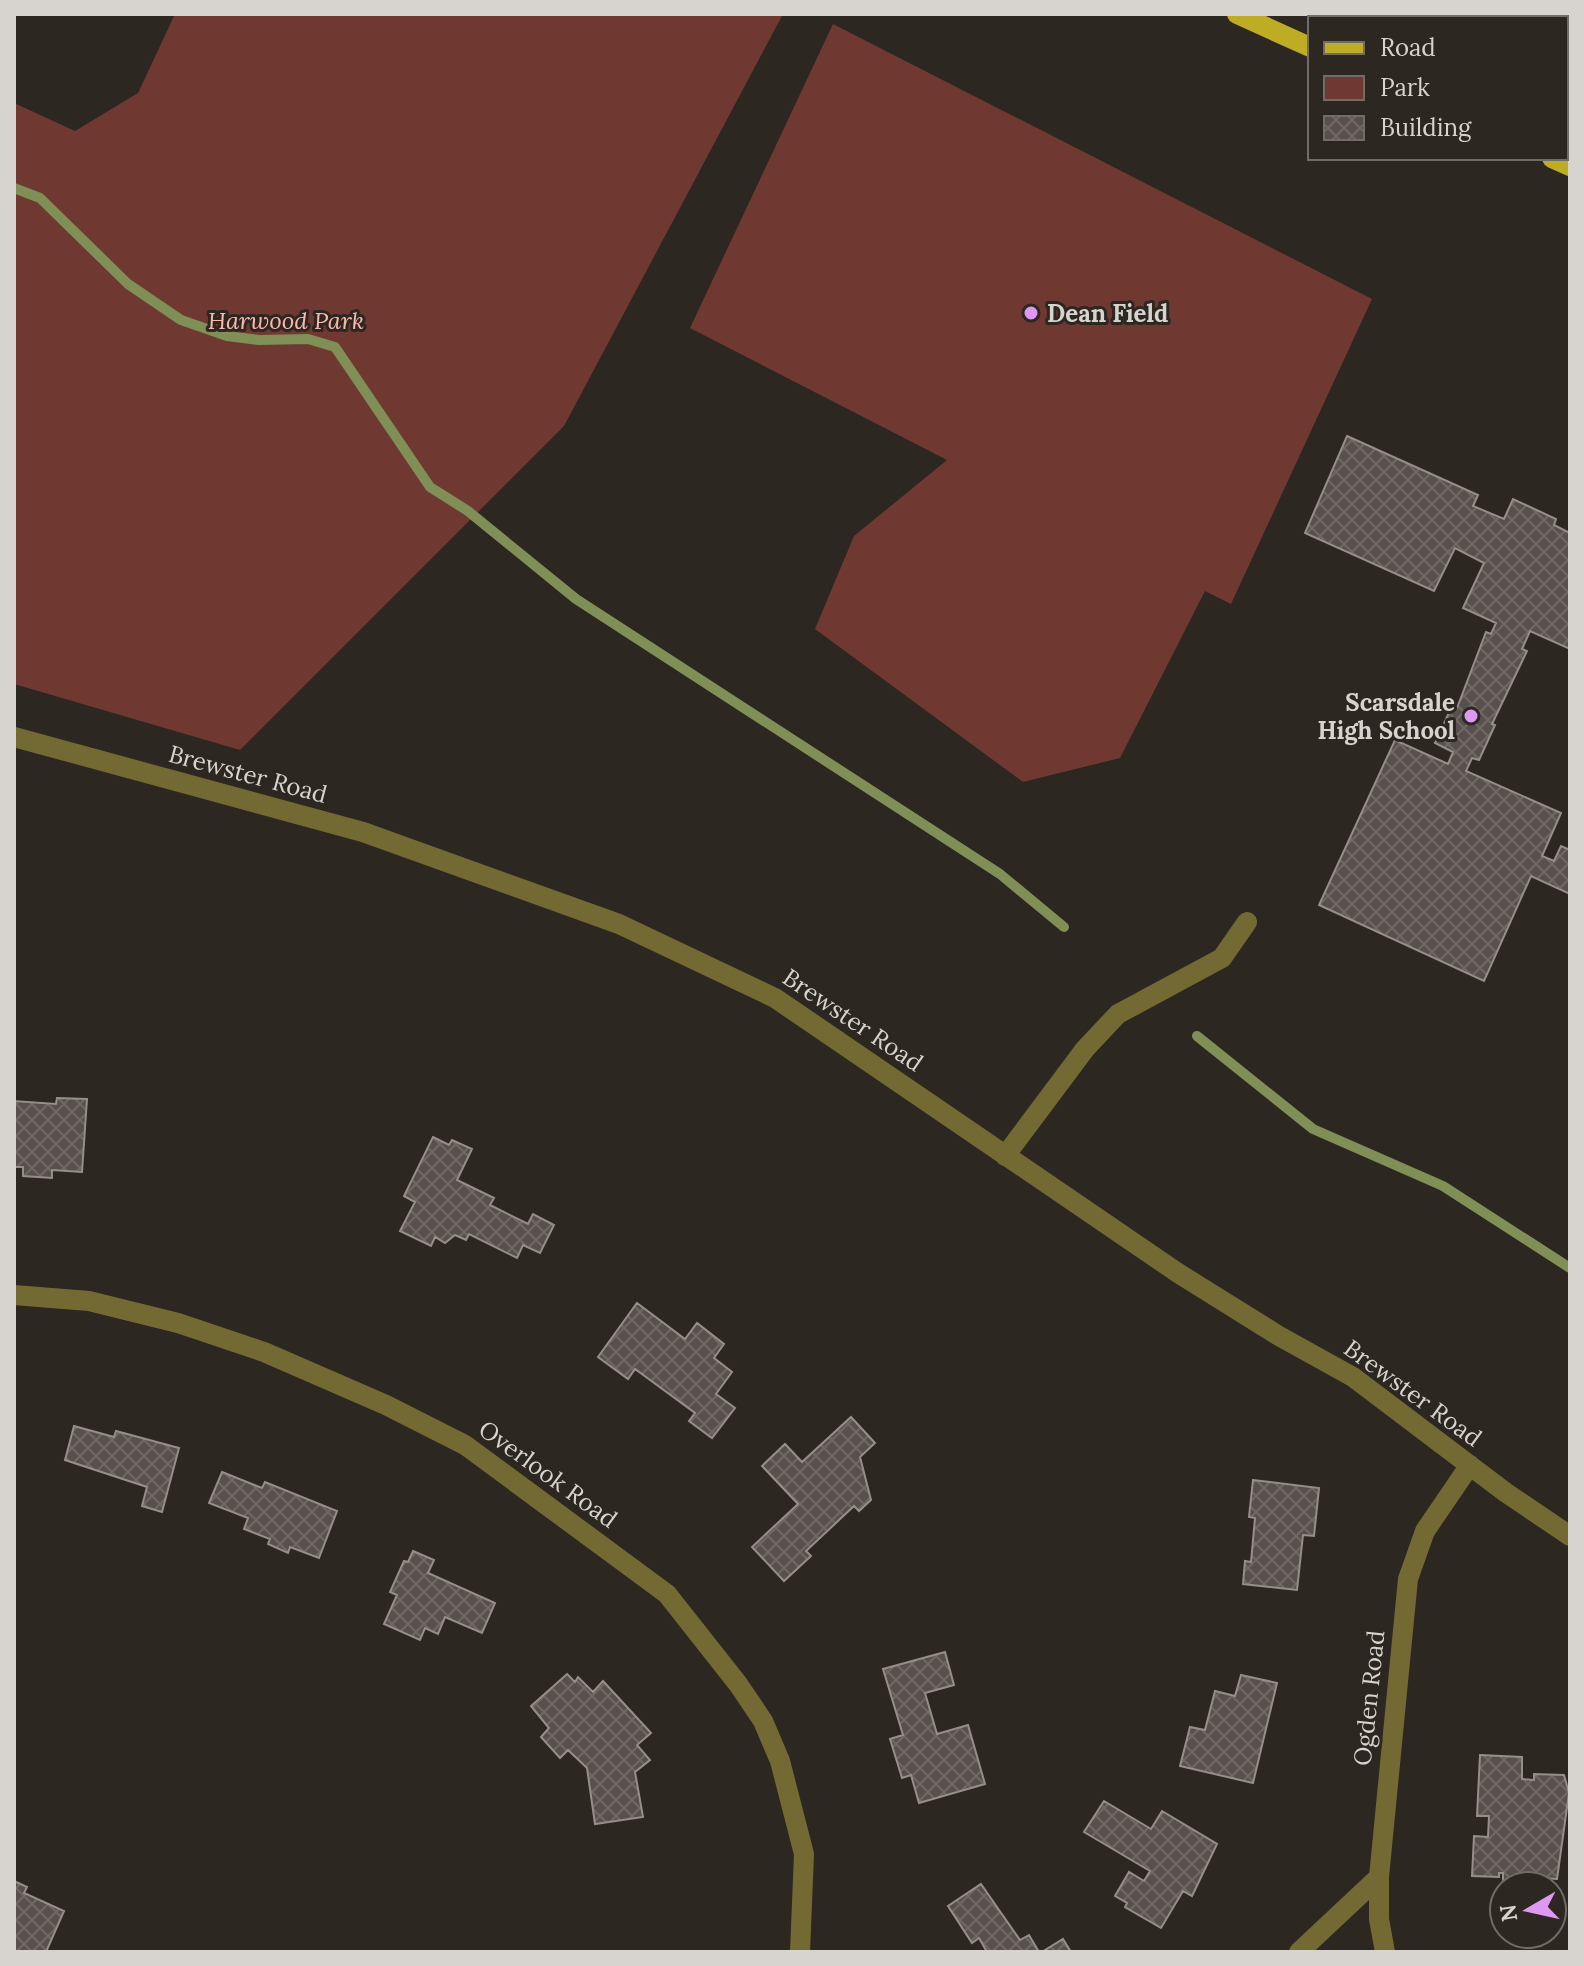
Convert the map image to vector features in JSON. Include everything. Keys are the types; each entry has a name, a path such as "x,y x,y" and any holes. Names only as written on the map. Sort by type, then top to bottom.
{"main road":[{"path":"1237,14 1308,46"}],"street":[{"name":"Brewster Road","path":"14,737 363,832 619,924 775,998 1178,1273 1279,1336 1353,1377 1570,1536"},
{"path":"1005,1156 1085,1049 1118,1014 1222,958 1247,922"},
{"name":"Overlook Road","path":"14,1295 89,1301 178,1323 264,1352 386,1405 465,1445 667,1594 738,1684 763,1721 780,1761 804,1854 800,1952"},
{"name":"Ogden Road","path":"1385,1952 1379,1919 1379,1877 1408,1579 1425,1531 1470,1465"},
{"path":"1299,1952 1379,1877"}],"green space":[{"name":"Harwood Park","path":"175,14 783,14 564,426 240,750 14,684 14,103 75,131 138,93"},
{"name":"Dean Field","path":"833,24 1372,299 1231,604 1205,591 1120,758 1023,782 815,629 854,536 947,460 690,328"}],"building":[{"path":"1570,14 1569,61 1568,16 1504,16"},
{"name":"Scarsdale High School","path":"1347,436 1478,495 1473,506 1504,519 1513,499 1556,519 1554,525 1570,533 1570,649 1530,631 1522,649 1527,651 1492,724 1495,725 1479,760 1472,758 1466,771 1561,813 1542,856 1554,861 1561,846 1570,850 1570,894 1531,876 1484,981 1319,905 1395,740 1448,764 1453,752 1435,743 1452,706 1457,708 1486,632 1491,634 1496,623 1463,608 1484,563 1455,548 1434,591 1305,533"},
{"path":"57,1098 87,1099 82,1172 52,1170 52,1178 23,1176 23,1167 14,1167 14,1101 56,1104"},
{"path":"433,1137 449,1145 452,1140 472,1149 457,1180 494,1198 490,1205 528,1224 533,1214 554,1225 540,1253 523,1245 517,1258 469,1234 466,1240 455,1235 445,1243 435,1237 431,1246 400,1231 415,1202 404,1196"},
{"path":"637,1303 685,1339 697,1323 724,1344 714,1358 732,1372 716,1394 735,1408 712,1438 689,1421 695,1413 635,1369 628,1379 598,1357"},
{"path":"851,1417 875,1443 860,1457 871,1500 859,1511 854,1506 806,1551 811,1556 784,1581 752,1547 798,1504 762,1466 785,1444 802,1462"},
{"path":"74,1426 114,1437 116,1431 179,1448 162,1512 142,1506 147,1487 65,1460"},
{"path":"222,1472 262,1488 265,1482 337,1511 319,1558 290,1547 288,1553 268,1544 270,1539 244,1529 248,1518 209,1503"},
{"path":"1253,1480 1319,1488 1314,1536 1303,1535 1297,1590 1243,1584 1245,1561 1251,1562 1255,1518 1249,1517"},
{"path":"413,1551 434,1560 428,1573 495,1603 482,1633 445,1617 438,1634 425,1628 420,1640 384,1624 397,1595 390,1592 404,1561 408,1562"},
{"path":"945,1652 954,1685 925,1693 937,1734 968,1725 985,1784 919,1803 911,1775 902,1778 890,1739 903,1735 883,1669"},
{"path":"567,1674 575,1682 578,1677 593,1692 603,1681 651,1733 637,1745 650,1760 635,1772 643,1817 595,1824 587,1768 568,1750 560,1758 541,1737 549,1728 531,1706"},
{"path":"1241,1675 1277,1683 1253,1783 1180,1766 1190,1727 1205,1730 1215,1691 1235,1696"},
{"path":"1480,1755 1522,1757 1522,1779 1534,1780 1534,1774 1564,1775 1569,1793 1558,1870 1488,1870 1488,1877 1472,1876 1474,1836 1488,1837 1489,1816 1477,1816"},
{"path":"1104,1801 1151,1829 1162,1811 1217,1844 1192,1896 1183,1891 1161,1928 1125,1907 1127,1903 1115,1896 1129,1872 1144,1881 1150,1871 1084,1832"},
{"path":"14,1881 27,1887 24,1893 64,1911 46,1952 14,1952"},
{"path":"981,1884 1020,1940 1029,1935 1039,1952 987,1952 979,1938 972,1943 948,1906"},
{"path":"1063,1939 1071,1952 1042,1952"}],"waterway":[{"path":"14,188 40,198 128,284 181,320 227,336 259,340 308,339 335,347 430,487 468,511 576,599 1000,874 1064,927"},
{"path":"1197,1036 1313,1129 1443,1186 1570,1268"}],"place":[{"name":"Dean Field","path":"1031,313"},
{"name":"Scarsdale High School","path":"1471,716"}]}
